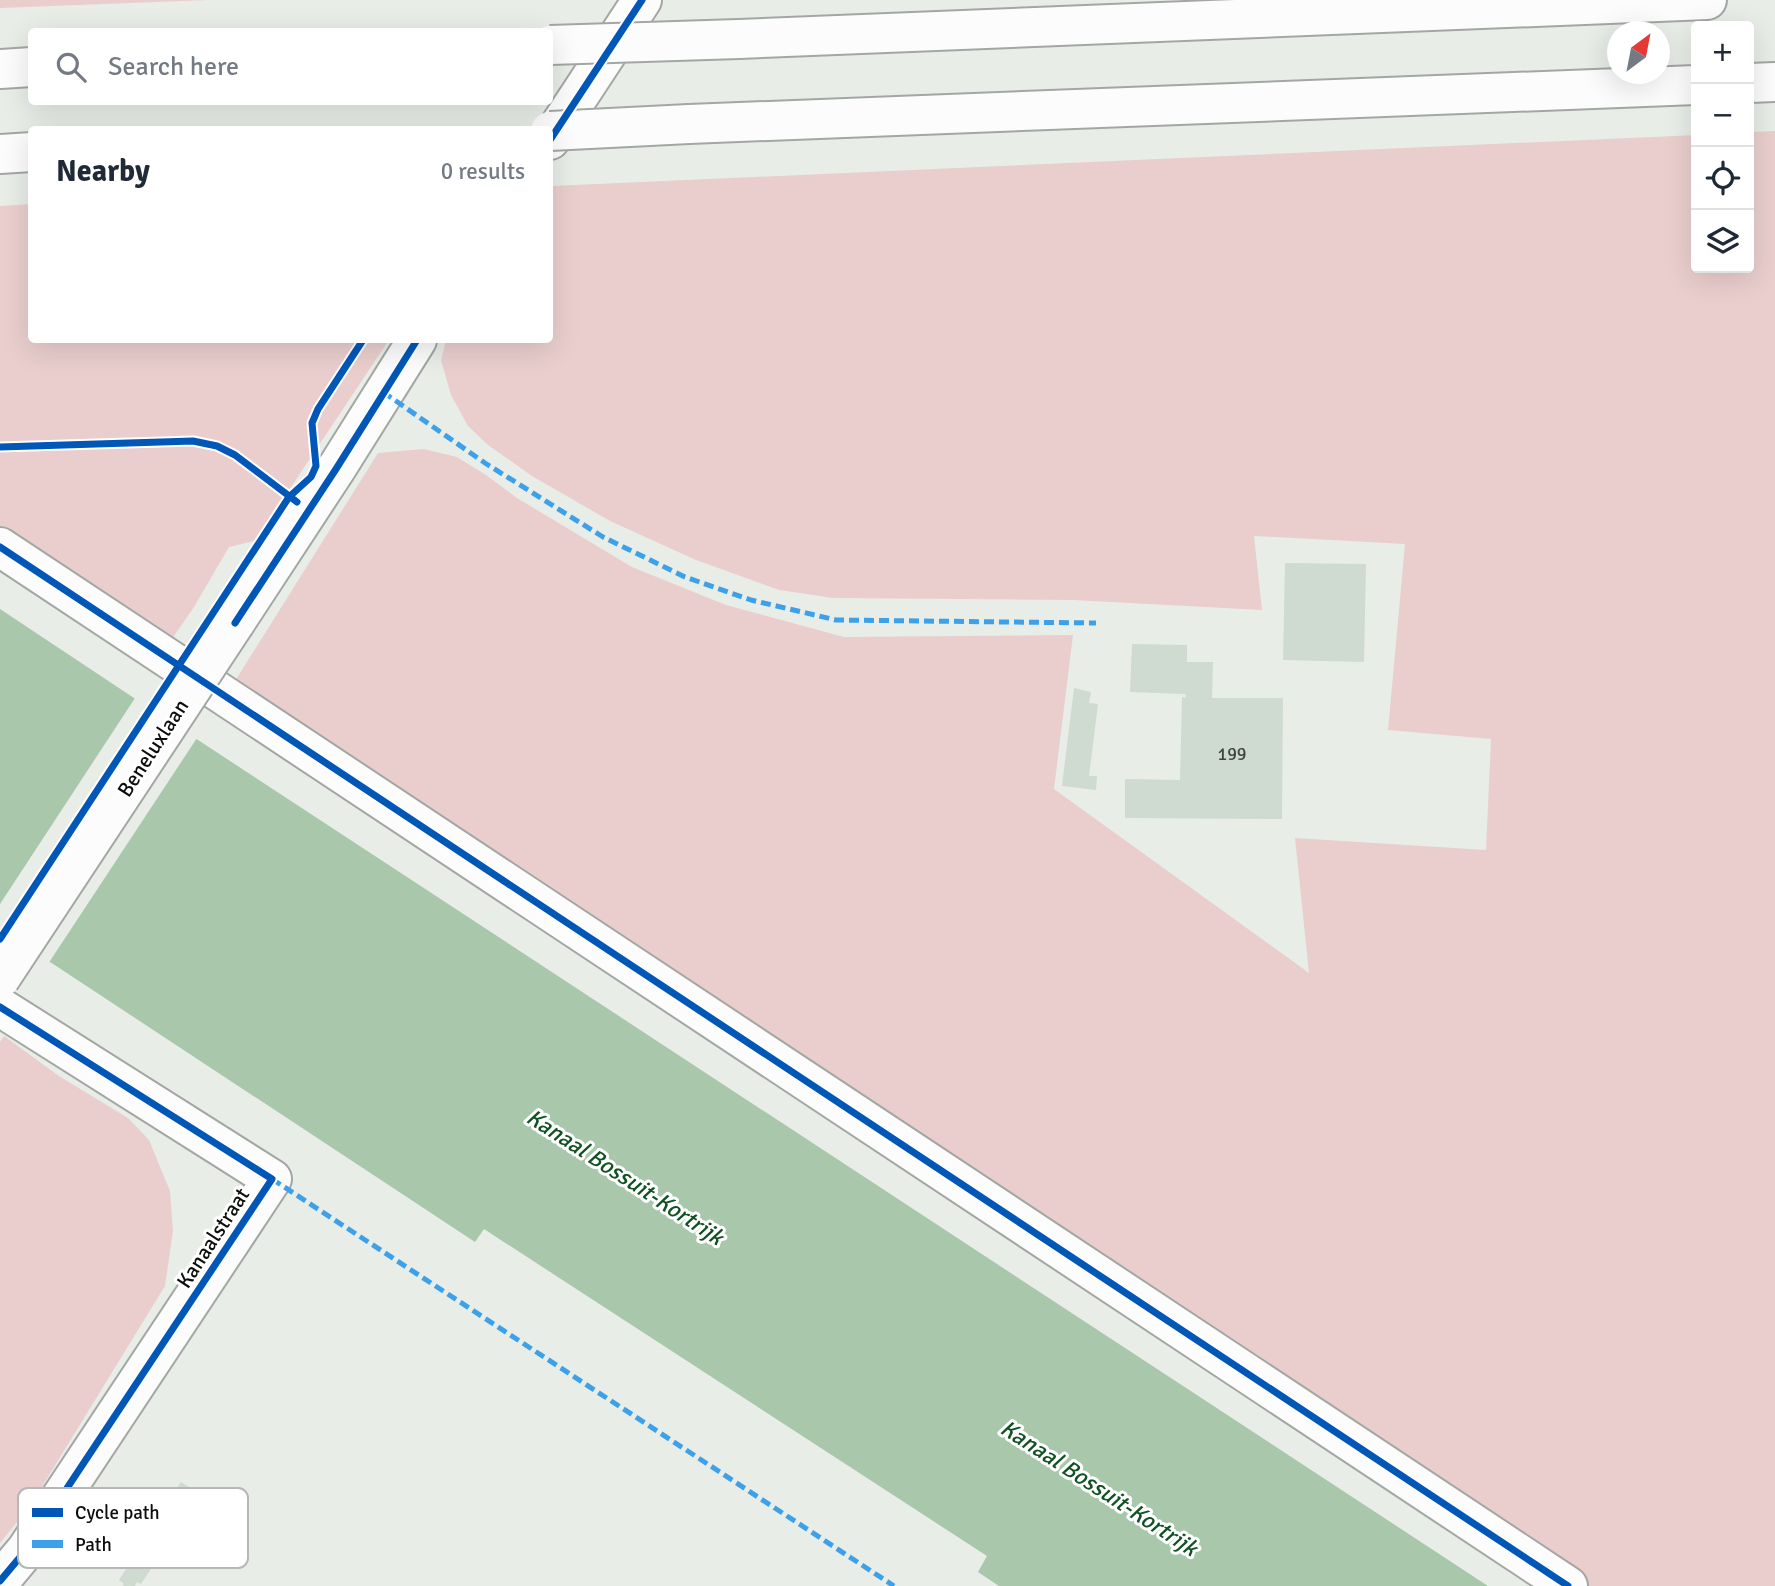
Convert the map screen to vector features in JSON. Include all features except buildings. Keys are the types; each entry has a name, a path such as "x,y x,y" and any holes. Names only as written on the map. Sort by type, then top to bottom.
{"main road":[{"path":"553,135 642,0"},
{"path":"553,45 1707,0"},
{"path":"0,69 28,68"},
{"path":"1754,83 1775,82"},
{"path":"553,131 1691,85"},
{"path":"0,154 28,152"},
{"name":"Beneluxlaan","path":"0,979 336,469 415,343"},
{"path":"0,547 1568,1586"},
{"name":"Kanaalstraat","path":"0,1007 272,1179 67,1488"},
{"name":"Kanaalstraat","path":"0,1581 18,1560"}],"shaded area":[{"path":"0,0 209,0 0,8"},
{"path":"1775,131 1775,1586 1583,1586 230,689 378,453 424,449 457,457 517,498 632,567 726,605 844,637 1073,635 1054,789 1309,973 1295,838 1486,850 1491,739 1388,730 1405,544 1254,536 1262,610 1073,600 833,598 779,590 696,560 610,521 532,476 488,445 468,426 451,395 441,360 445,343 553,343 553,186 1691,135 1691,273 1754,273 1754,132"},
{"path":"28,204 28,343 387,343 261,532 254,541 229,547 194,607 165,649 0,535 0,206"},
{"path":"4,1036 59,1076 128,1118 149,1140 170,1191 173,1231 165,1286 41,1488 18,1488 18,1521 0,1543 0,1042"}],"water":[{"name":"Kanaal Bossuit-Kortrijk","path":"0,609 1488,1586 999,1586 978,1572 987,1556 484,1229 475,1242 0,929"}],"pier":[{"path":"137,695 199,735 48,964 0,933 0,904"}],"marked path":[{"path":"383,392 485,463 603,537 685,577 751,600 836,620 1096,623"},
{"path":"272,1179 894,1586"}],"cycle path":[{"path":"553,135 642,0"},
{"path":"0,939 289,497 311,477 316,466 312,423 318,409 361,343"},
{"path":"235,623 415,343"},
{"path":"0,447 193,441 217,446 235,455 297,502"},
{"path":"0,547 1568,1586"},
{"path":"0,1007 272,1179 67,1488"},
{"path":"0,1581 18,1560"}]}
